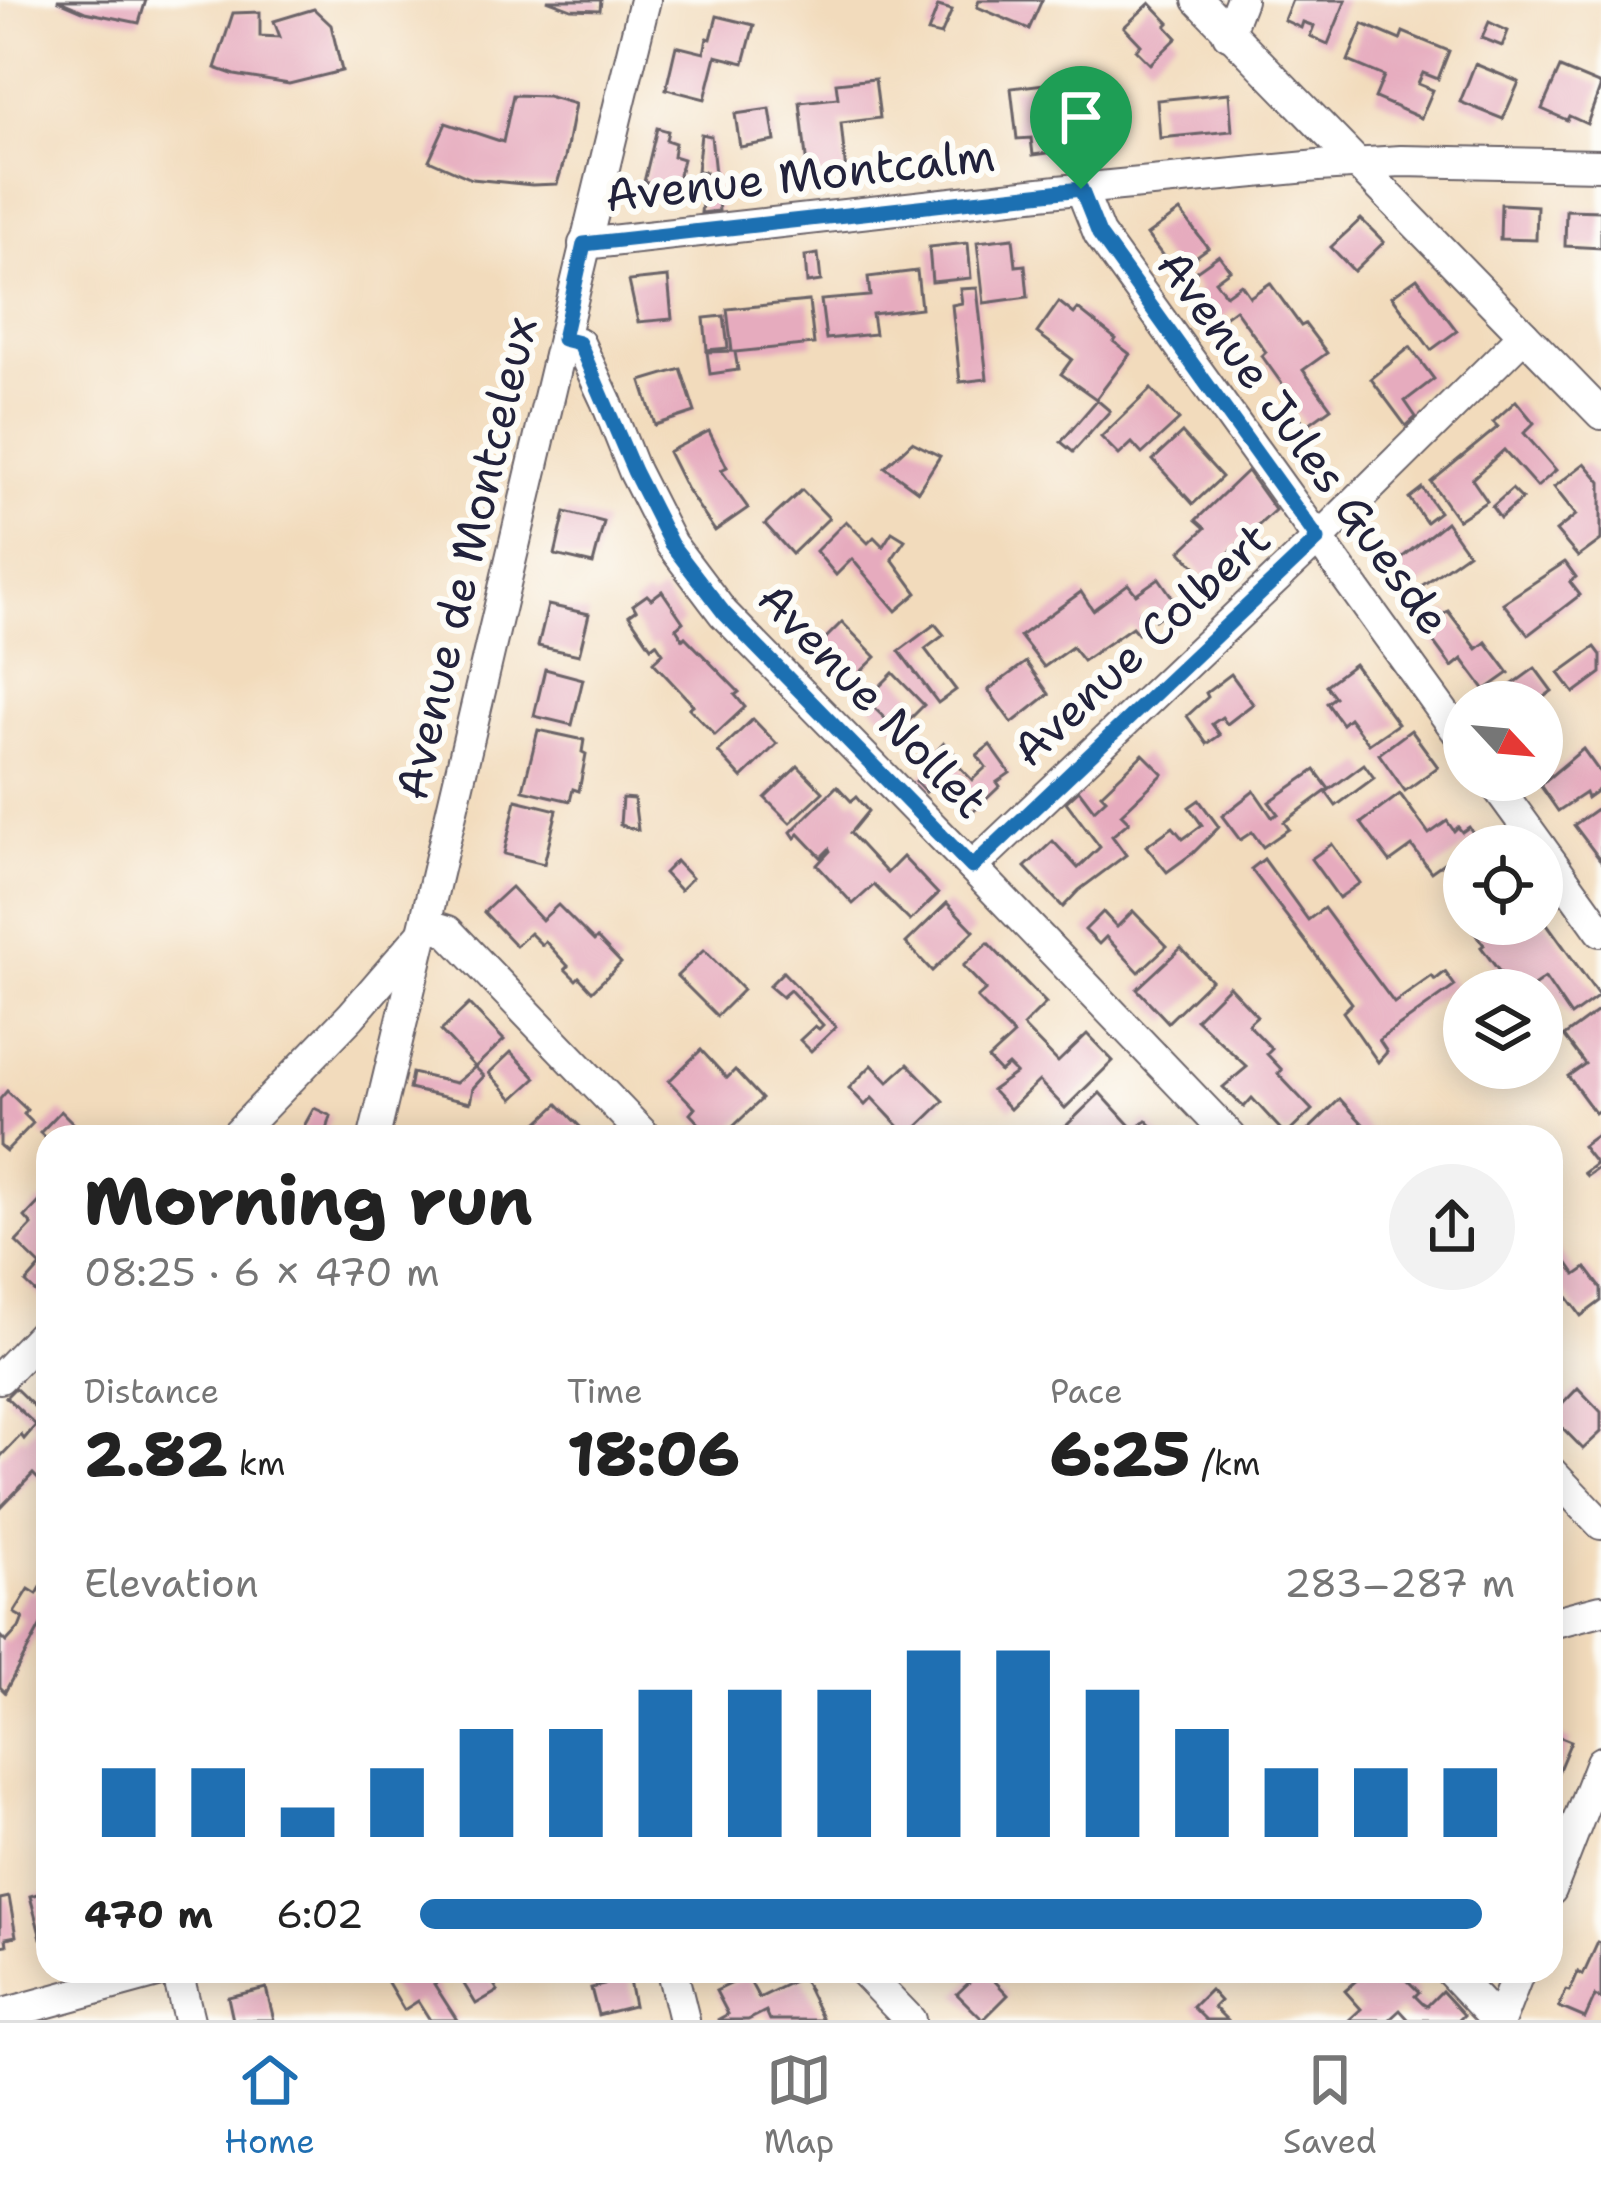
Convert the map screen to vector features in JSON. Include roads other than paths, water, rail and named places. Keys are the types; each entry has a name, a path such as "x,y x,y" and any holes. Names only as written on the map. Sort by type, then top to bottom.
{"street":[{"name":"Avenue de Montceleux","path":"377,1125 645,0"},
{"path":"1198,0 1601,414"},
{"path":"1228,34 1241,0"},
{"name":"Avenue Montcalm","path":"584,244 1358,163 1601,165"},
{"name":"Avenue Jules Guesde","path":"1081,189 1099,234 1443,712"},
{"name":"Avenue Colbert","path":"972,867 1318,539 1524,334"},
{"name":"Avenue Nollet","path":"563,339 579,343 671,544 724,613 1219,1125"},
{"path":"1563,878 1601,931"},
{"path":"246,1125 351,1016 425,927 448,931 634,1125"},
{"path":"351,1016 379,1022 397,1039"},
{"path":"0,1378 36,1340"},
{"path":"1563,1484 1601,1524"},
{"path":"1563,1619 1601,1610"},
{"path":"1563,1859 1601,1762"},
{"path":"0,2015 116,1983"},
{"path":"180,1983 189,2020"},
{"path":"675,1983 684,2020"},
{"path":"875,1983 910,2020"},
{"path":"1462,1983 1498,2020 1515,1983"}]}
